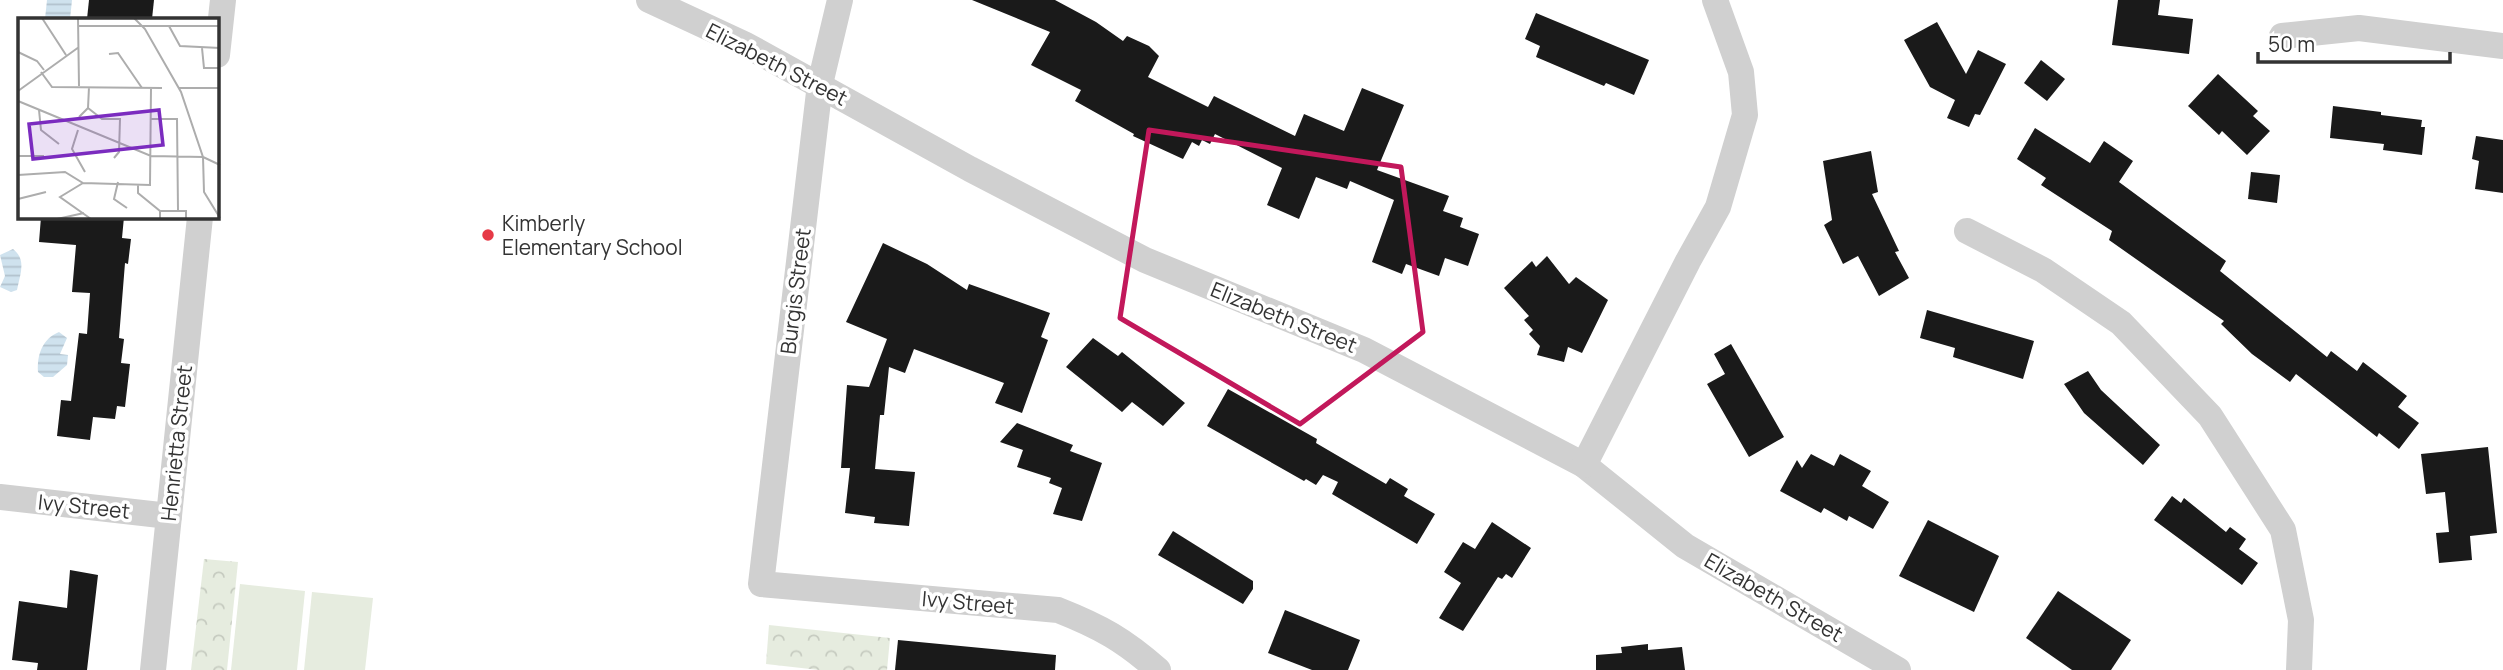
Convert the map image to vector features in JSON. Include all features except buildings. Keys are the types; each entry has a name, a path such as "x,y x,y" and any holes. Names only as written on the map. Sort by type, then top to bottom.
{"street":[{"path":"219,37 223,0"},
{"name":"Elizabeth Street","path":"649,0 746,44 970,169 1145,260 1364,350 1584,465 1685,545 1898,670"},
{"name":"Burgis Street","path":"761,584 820,84 840,0"},
{"path":"1584,465 1717,207 1745,115 1741,72 1715,0"},
{"path":"2282,36 2359,29 2503,46"},
{"name":"Henrietta Street","path":"153,670 200,219"},
{"path":"1967,231 2043,270 2121,323 2210,416 2283,530 2301,620 2299,670"},
{"name":"Ivy Street","path":"0,497 169,516"},
{"name":"Ivy Street","path":"761,584 1058,610 1099,626 1131,646 1158,670"}],"highlighted area":[{"path":"1149,130 1401,167 1423,332 1300,424 1120,318"}],"green space":[{"path":"204,559 238,562 227,670 191,670"},
{"path":"240,584 305,591 297,670 231,670"},
{"path":"312,592 373,598 365,670 304,670"},
{"path":"769,625 890,638 887,670 819,670 766,664"}],"water":[{"path":"47,0 72,0 70,18 45,18"},
{"path":"13,249 20,258 21,268 17,290 11,292 0,287 5,276 0,255"},
{"path":"59,332 67,338 60,354 68,355 67,365 53,377 44,377 38,372 40,354 48,339"}],"place":[{"name":"Kimberly Elementary School","path":"488,235"}]}
